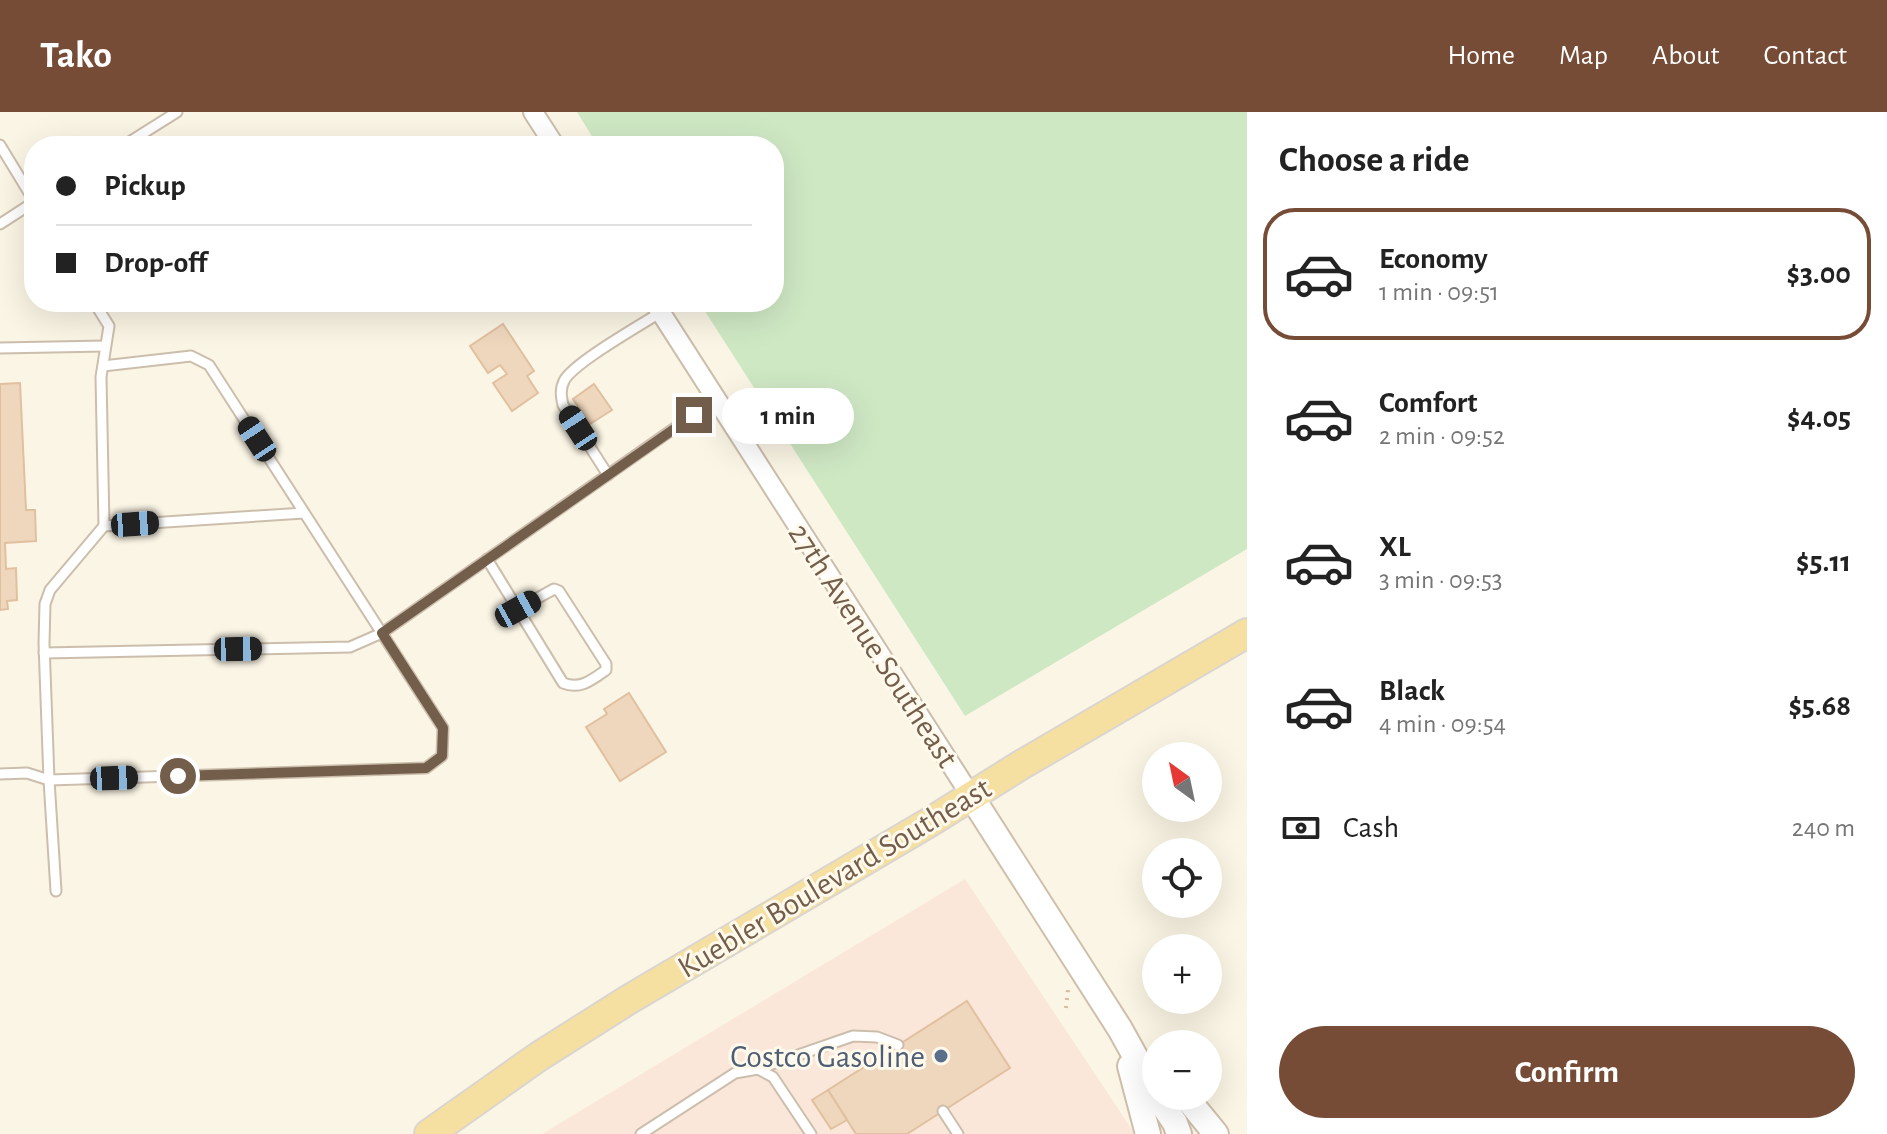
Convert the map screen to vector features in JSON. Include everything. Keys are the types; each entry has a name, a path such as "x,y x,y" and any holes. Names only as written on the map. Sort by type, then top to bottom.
{"main road":[{"name":"Kuebler Boulevard Southeast","path":"429,1134 538,1057 628,1000 1247,633"}],"street":[{"path":"533,112 549,136"},
{"name":"27th Avenue Southeast","path":"661,312 1120,1029 1142,1068"},
{"path":"1120,1029 1148,1134"},
{"name":"27th Avenue Southeast","path":"1120,1029 1142,1050"},
{"name":"27th Avenue Southeast","path":"1167,1110 1179,1134"},
{"path":"1196,1110 1216,1134"}],"lane":[{"path":"139,136 177,112"},
{"path":"0,145 24,185"},
{"path":"0,224 24,208"},
{"path":"56,891 44,653 45,604 50,590 104,526 101,377 109,326 100,312"},
{"path":"608,475 563,405 563,384 566,376 579,365 651,312"},
{"path":"0,348 105,346"},
{"path":"0,774 27,773 49,780 426,768 442,756 443,728 209,365 191,356 103,366"},
{"path":"44,653 350,647 382,633 716,399"},
{"path":"104,526 304,513"},
{"path":"487,559 563,683 572,686 583,684 606,670 606,664 559,591 554,589 518,609"},
{"path":"641,1134 735,1073 758,1069 853,1036 877,1037 898,1045"},
{"path":"758,1069 773,1077 811,1134"},
{"path":"943,1111 958,1134"}],"shaded area":[{"path":"965,879 1135,1134 542,1134"}],"green space":[{"path":"577,112 1247,112 1247,549 965,716 705,312 784,312 784,136 592,136"}],"building":[{"path":"503,324 534,371 527,376 538,393 512,411 493,383 507,374 500,365 488,373 470,346"},
{"path":"20,383 26,510 35,510 36,541 5,543 6,569 16,568 17,600 7,601 8,609 0,610 0,384"},
{"path":"594,384 612,410 590,424 573,399"},
{"path":"629,693 666,752 620,781 586,727 607,714 604,709"},
{"name":"Costco Gasoline","path":"967,1001 1010,1068 907,1134 856,1134 828,1090"},
{"path":"828,1090 847,1120 831,1129 812,1100"}],"place":[{"name":"Costco Gasoline","path":"941,1056"}],"route":[{"path":"178,776 426,768 442,756 443,728 382,633 694,415"}]}
